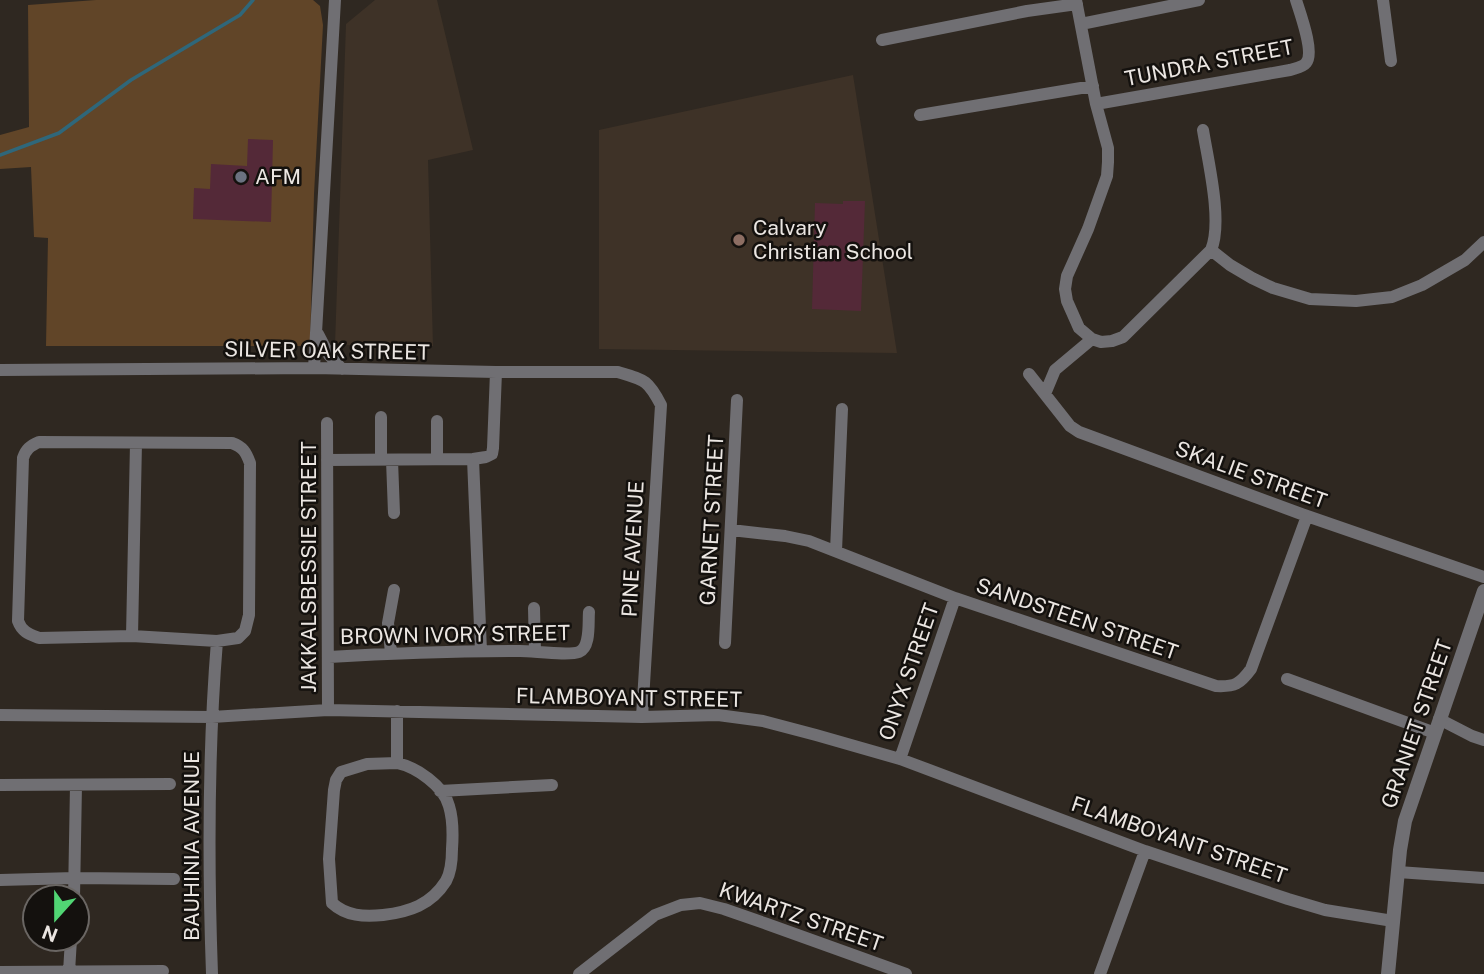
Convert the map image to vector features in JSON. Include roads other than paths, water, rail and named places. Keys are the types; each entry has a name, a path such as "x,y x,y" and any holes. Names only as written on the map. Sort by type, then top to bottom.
{"street":[{"path":"314,368 335,0"},
{"path":"1081,23 1199,0"},
{"name":"TUNDRA STREET","path":"1096,104 1303,66 1308,61 1310,50 1296,0"},
{"path":"1383,0 1391,61"},
{"path":"882,40 1026,6 1077,2 1096,104 1108,148 1107,176 1067,276 1065,289 1066,301 1079,328 1092,339 1101,342 1123,337 1211,250 1216,231 1203,130"},
{"path":"920,115 1093,86"},
{"path":"1211,250 1251,278 1273,288 1310,299 1356,301 1392,297 1422,285 1465,260 1484,242"},
{"path":"316,330 329,355 342,369"},
{"path":"1045,394 1055,370 1092,339"},
{"name":"SILVER OAK STREET","path":"0,370 314,368 618,372 651,386"},
{"path":"327,460 473,459 492,454 496,372"},
{"name":"SKALIE STREET","path":"1029,374 1070,426 1079,432 1484,578"},
{"name":"PINE AVENUE","path":"642,717 661,405 651,386"},
{"name":"GARNET STREET","path":"725,643 737,400"},
{"path":"836,551 842,408"},
{"path":"381,417 394,513"},
{"path":"437,421 437,458"},
{"name":"JAKKALSBESSIE STREET","path":"327,423 328,710"},
{"path":"39,442 136,443 232,443 241,446 247,453 250,463 248,615 245,631 237,638 39,638 22,629 18,621 23,458 26,450 39,442"},
{"path":"132,636 136,443"},
{"path":"473,459 481,652"},
{"name":"SANDSTEEN STREET","path":"731,530 809,541 955,597 1216,686 1231,687 1242,681 1251,669 1307,516"},
{"path":"391,653 388,623 394,590"},
{"name":"GRANIET STREET","path":"1388,974 1405,821 1484,591"},
{"name":"ONYX STREET","path":"900,759 955,597"},
{"path":"534,608 535,651"},
{"name":"BROWN IVORY STREET","path":"329,657 391,653 580,652 586,647 589,611"},
{"name":"BAUHINIA AVENUE","path":"212,974 208,878 217,640"},
{"path":"1287,679 1484,740"},
{"name":"FLAMBOYANT STREET","path":"0,715 212,718 328,710 642,717 718,715 763,721 900,759 1145,851 1288,899 1325,910 1393,921"},
{"path":"397,711 397,763"},
{"path":"397,763 423,775 447,800 453,834 448,879 431,899 406,912 374,916 351,914 332,903 329,859 336,780 341,772 354,767 397,763"},
{"path":"0,785 170,784"},
{"path":"75,883 76,785"},
{"path":"440,791 552,785"},
{"path":"1101,974 1145,851"},
{"path":"1398,872 1483,878"},
{"path":"0,880 174,879"},
{"name":"KWARTZ STREET","path":"579,974 656,915 681,905 700,903 757,920 906,974"},
{"path":"69,972 70,953"},
{"path":"0,972 163,971"}],"waterway":[{"path":"0,155 59,133 131,80 240,15 253,0"}],"place":[{"name":"AFM","path":"241,177"},
{"name":"Calvary Christian School","path":"739,240"}]}
